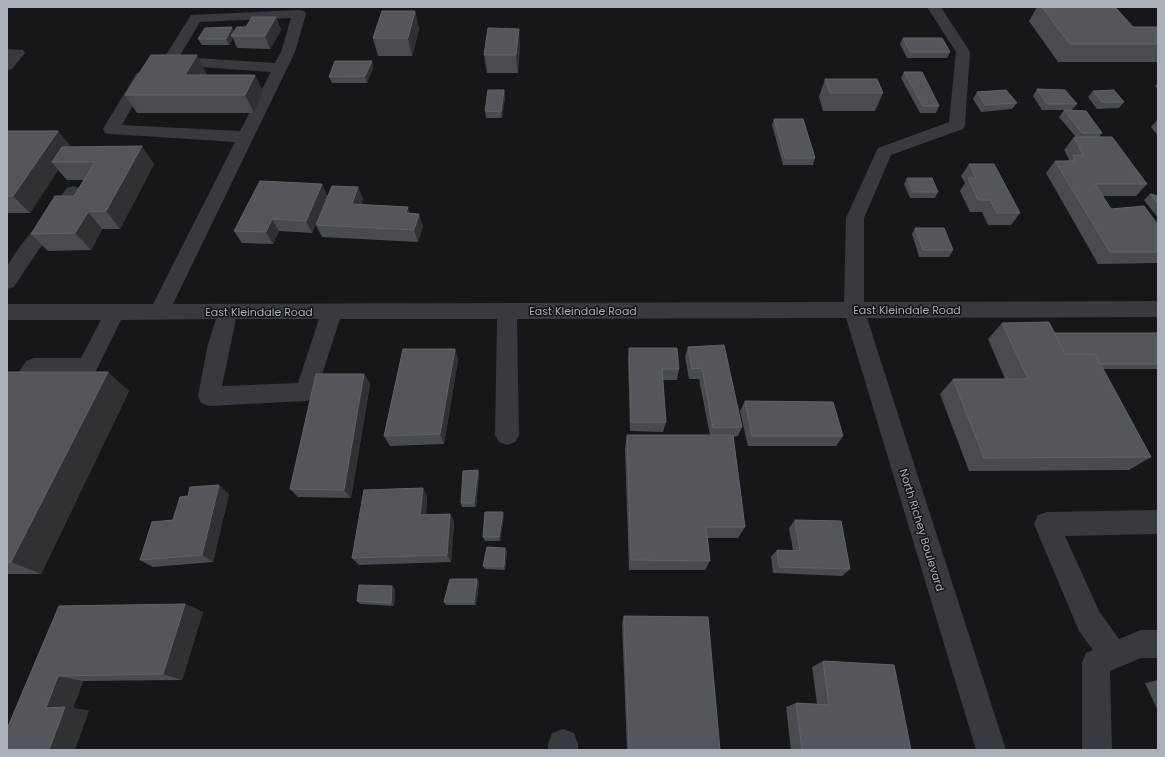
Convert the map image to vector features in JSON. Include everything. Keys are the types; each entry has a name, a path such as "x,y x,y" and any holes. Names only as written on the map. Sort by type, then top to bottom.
{"street":[{"name":"North Richey Boulevard","path":"934,7 963,52 957,125 884,152 855,218 854,310 991,750"},
{"path":"159,312 246,137 288,52 299,14 196,18 168,61 141,77 111,129 246,137"},
{"path":"7,53 18,53 7,66"},
{"path":"168,61 280,68"},
{"path":"7,282 28,250 74,192"},
{"name":"East Kleindale Road","path":"7,312 1158,309"},
{"path":"228,312 219,344 209,396 306,392 332,311"},
{"path":"507,311 507,435"},
{"path":"7,409 34,367 87,367 115,312"},
{"path":"1114,655 1088,621 1047,524 1158,522"},
{"path":"1097,750 1096,663 1141,644 1158,644"}],"building":[{"path":"1042,7 1115,7 1133,27 1158,27 1158,44 1070,44"},
{"path":"382,11 415,11 408,38 373,38"},
{"path":"252,17 276,17 265,36 231,36 237,27 246,27"},
{"path":"232,27 226,39 198,39 205,28"},
{"path":"488,28 519,29 516,55 484,55"},
{"path":"903,38 942,38 950,52 910,52"},
{"path":"151,55 197,55 185,75 255,75 245,95 125,95"},
{"path":"335,61 372,61 365,76 329,77"},
{"path":"904,72 922,72 939,106 923,106"},
{"path":"825,79 877,79 883,93 830,93"},
{"path":"1037,89 1065,90 1077,104 1047,104"},
{"path":"488,90 504,90 501,112 485,111"},
{"path":"1006,90 1017,103 985,105 977,92"},
{"path":"1114,90 1124,102 1102,102 1093,91"},
{"path":"1064,110 1086,111 1102,133 1082,133"},
{"path":"774,119 803,119 815,158 785,158"},
{"path":"7,131 58,131 13,196 7,196"},
{"path":"1074,137 1112,137 1147,184 1095,184 1111,209 1144,206 1158,225 1158,252 1110,252 1055,161 1075,161 1073,155 1083,155"},
{"path":"142,146 106,211 88,212 75,233 31,234 55,196 74,196 95,162 52,162 62,147"},
{"path":"969,164 994,164 1020,213 997,213 990,200 978,200 968,178 976,178"},
{"path":"907,178 932,178 938,192 913,192"},
{"path":"260,181 322,184 306,221 272,219 266,232 234,231"},
{"path":"332,186 358,187 352,204 408,207 406,213 419,214 414,230 316,225"},
{"path":"1150,194 1158,196 1158,204"},
{"path":"915,228 944,228 953,250 923,250"},
{"path":"1049,322 1065,354 1095,354 1151,457 984,458 953,379 1028,379 1002,323"},
{"path":"1055,333 1158,333 1158,364 1100,364 1095,354 1065,354"},
{"path":"724,345 742,427 713,428 702,368 692,369 688,347"},
{"path":"629,348 677,348 679,369 662,369 666,422 631,422"},
{"path":"403,349 455,349 440,434 384,436"},
{"path":"7,372 108,372 11,562 7,562"},
{"path":"316,374 364,374 344,490 290,489"},
{"path":"745,401 833,402 843,436 752,436"},
{"path":"627,435 733,435 745,527 706,527 710,561 631,560"},
{"path":"478,470 474,503 461,503 463,471"},
{"path":"219,485 202,555 140,560 152,522 173,520 180,497 188,496 190,487"},
{"path":"423,488 420,515 450,514 447,555 352,558 364,490"},
{"path":"485,512 503,512 499,537 483,537"},
{"path":"795,520 841,521 850,569 779,567 777,550 800,551"},
{"path":"487,547 505,548 504,566 483,566"},
{"path":"450,579 477,579 474,602 444,602"},
{"path":"359,585 392,586 391,603 357,601"},
{"path":"185,604 163,674 58,676 46,708 65,707 49,750 7,750 7,729 59,606"},
{"path":"624,616 708,617 720,750 629,750"},
{"path":"823,661 894,665 911,750 802,750 796,703 829,705"}]}
